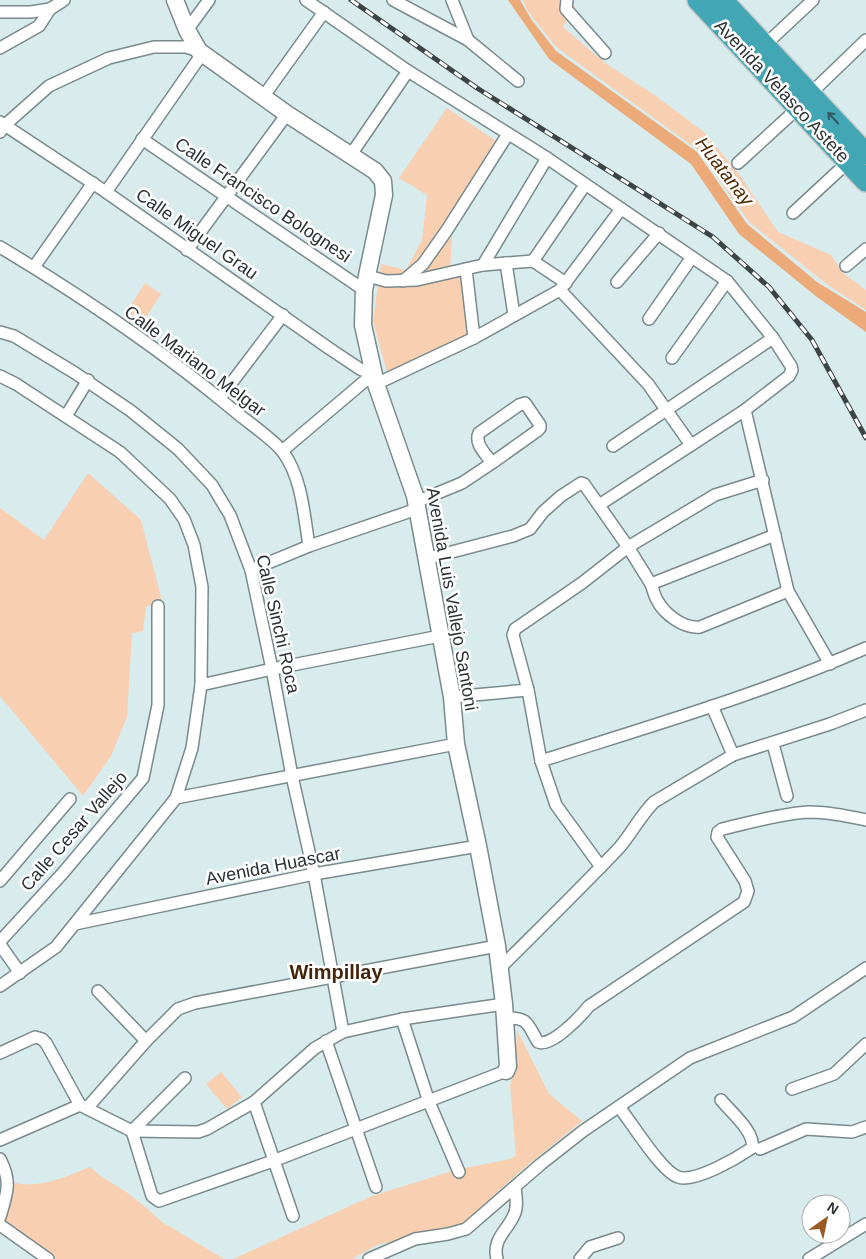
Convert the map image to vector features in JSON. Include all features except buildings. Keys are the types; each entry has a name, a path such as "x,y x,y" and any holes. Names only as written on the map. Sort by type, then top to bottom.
{"highway":[{"name":"Avenida Velasco Astete","path":"698,0 856,150 866,181"},
{"name":"Avenida Velasco Astete","path":"722,0 765,45 804,101"}],"street":[{"path":"0,12 31,12 50,9 64,0"},
{"name":"Avenida Luis Vallejo Santoni","path":"175,0 187,30 201,52 287,114 380,175 384,186 384,195 366,283 363,326 375,379 417,505 425,559 452,698 456,744 497,946 508,1066 506,1072"},
{"path":"187,30 209,0"},
{"path":"306,0 408,71 547,158 727,281 773,338 791,366 792,374 745,410 599,505"},
{"path":"393,0 468,40 518,81"},
{"path":"452,0 468,40"},
{"path":"567,0 566,9 605,53"},
{"path":"765,45 813,0"},
{"path":"0,48 39,26 50,9"},
{"path":"263,97 324,12"},
{"path":"738,163 866,40"},
{"path":"2,126 49,86 109,58 154,47 186,48 201,52 106,192"},
{"path":"350,156 408,71"},
{"path":"187,250 287,114"},
{"name":"Calle Miguel Grau","path":"2,126 93,183 375,379"},
{"path":"403,281 423,264 508,134"},
{"name":"Calle Francisco Bolognesi","path":"142,139 226,196 366,283"},
{"path":"793,213 856,150"},
{"path":"482,265 547,158"},
{"path":"34,267 93,183"},
{"path":"534,260 585,185"},
{"path":"282,450 375,379 474,338 563,286 621,209"},
{"path":"617,282 658,233"},
{"name":"Calle Mariano Melgar","path":"0,247 34,267 119,324 220,398 282,450 293,470 303,505 309,546"},
{"path":"846,266 866,249"},
{"path":"649,319 692,257"},
{"path":"366,283 417,280 482,265 534,260 563,286 648,384 691,445"},
{"path":"506,263 514,315"},
{"path":"466,269 474,338"},
{"path":"672,358 727,281"},
{"path":"220,398 283,315"},
{"name":"Calle Sinchi Roca","path":"0,332 14,336 88,380 131,411 178,449 212,485 230,515 251,570 292,776 314,874 342,1032"},
{"path":"613,446 773,338"},
{"path":"0,376 16,384 120,452 170,499 184,519 194,545 202,587 201,685 192,748 176,798 56,947 20,974 0,986"},
{"path":"66,416 88,380"},
{"path":"251,570 417,505 462,482 492,463 540,428 540,425 525,404 519,405 478,433 478,443 492,463"},
{"path":"745,410 788,591 830,664"},
{"path":"601,867 556,805 541,761 528,690 513,636 515,629 582,583 628,547 715,495 763,480"},
{"path":"425,559 514,536 530,529 543,512 580,483 584,484 628,547 651,584 657,600 663,608 681,622 694,628 700,627 788,591"},
{"path":"651,584 775,535"},
{"name":"Calle Cesar Vallejo","path":"20,974 3,959 0,942 62,874 143,778 158,705 158,606"},
{"path":"201,685 440,636"},
{"path":"541,761 712,706 830,664 866,648"},
{"path":"452,698 528,690"},
{"path":"712,706 733,755"},
{"path":"499,969 601,867 629,836 646,810 654,802 733,755 773,744 866,710"},
{"path":"176,798 456,744"},
{"path":"773,744 786,796"},
{"path":"0,881 70,799"},
{"path":"0,1053 35,1037 42,1039 83,1107 132,1130 198,1132 207,1129 254,1102 315,1048 342,1032 402,1019 504,1011 526,1021 538,1042 542,1044 575,1023 589,1006 744,902 748,891 745,881 717,837 718,832 722,829 809,812 866,820"},
{"name":"Avenida Huascar","path":"75,924 314,874 478,846"},
{"path":"0,1140 83,1107 178,1009 332,977 497,946"},
{"path":"369,1259 415,1239 466,1229 487,1209 583,1131 690,1058 793,1017 866,968"},
{"path":"98,991 146,1041"},
{"path":"402,1019 429,1102 459,1172"},
{"path":"326,1041 376,1187"},
{"path":"792,1090 834,1074 866,1044"},
{"path":"132,1130 152,1196 159,1201 273,1161 506,1072"},
{"path":"132,1130 185,1078"},
{"path":"619,1107 653,1153 676,1177 682,1178 728,1164 752,1148 753,1143 750,1133 721,1100"},
{"path":"254,1102 293,1216"},
{"path":"760,1149 806,1130 828,1129 852,1132 866,1127"},
{"path":"0,1158 5,1168 8,1182 8,1192 0,1217"},
{"path":"497,1259 495,1251 499,1238 514,1216 517,1206 515,1187"},
{"path":"809,1259 866,1224"},
{"path":"0,1225 48,1259"},
{"path":"580,1259 590,1247 618,1238"}],"shaded area":[{"path":"508,0 520,0 531,19 556,51 697,152 747,224 817,282 866,312 866,332 817,297 739,234 691,164 549,59"},
{"path":"523,0 571,0 575,7 563,27 605,63 656,96 705,133 739,174 778,232 831,255 844,274 866,290 866,310 828,285 749,222 698,150 556,47 527,10"},
{"path":"447,108 499,143 453,224 450,270 463,276 468,337 388,376 373,321 381,264 406,270 422,240 427,195 399,178"},
{"path":"145,283 161,294 143,322 127,311"},
{"path":"88,473 141,520 162,601 146,607 143,631 132,633 127,717 111,756 83,796 0,696 0,508 44,540"},
{"path":"517,1030 549,1094 582,1121 524,1168 462,1224 377,1245 352,1259 233,1259 372,1196 455,1170 506,1160 516,1156 510,1084 515,1071"},
{"path":"221,1072 242,1097 227,1109 206,1084"},
{"path":"90,1167 125,1191 162,1222 224,1259 56,1259 2,1221 11,1182 21,1184 41,1183"}],"railway":[{"path":"351,0 477,88 713,237 769,287 812,340 866,438"}],"district":[{"name":"Wimpillay","path":"336,972"}],"water label":[{"name":"Huatanay","path":"725,171"}]}
